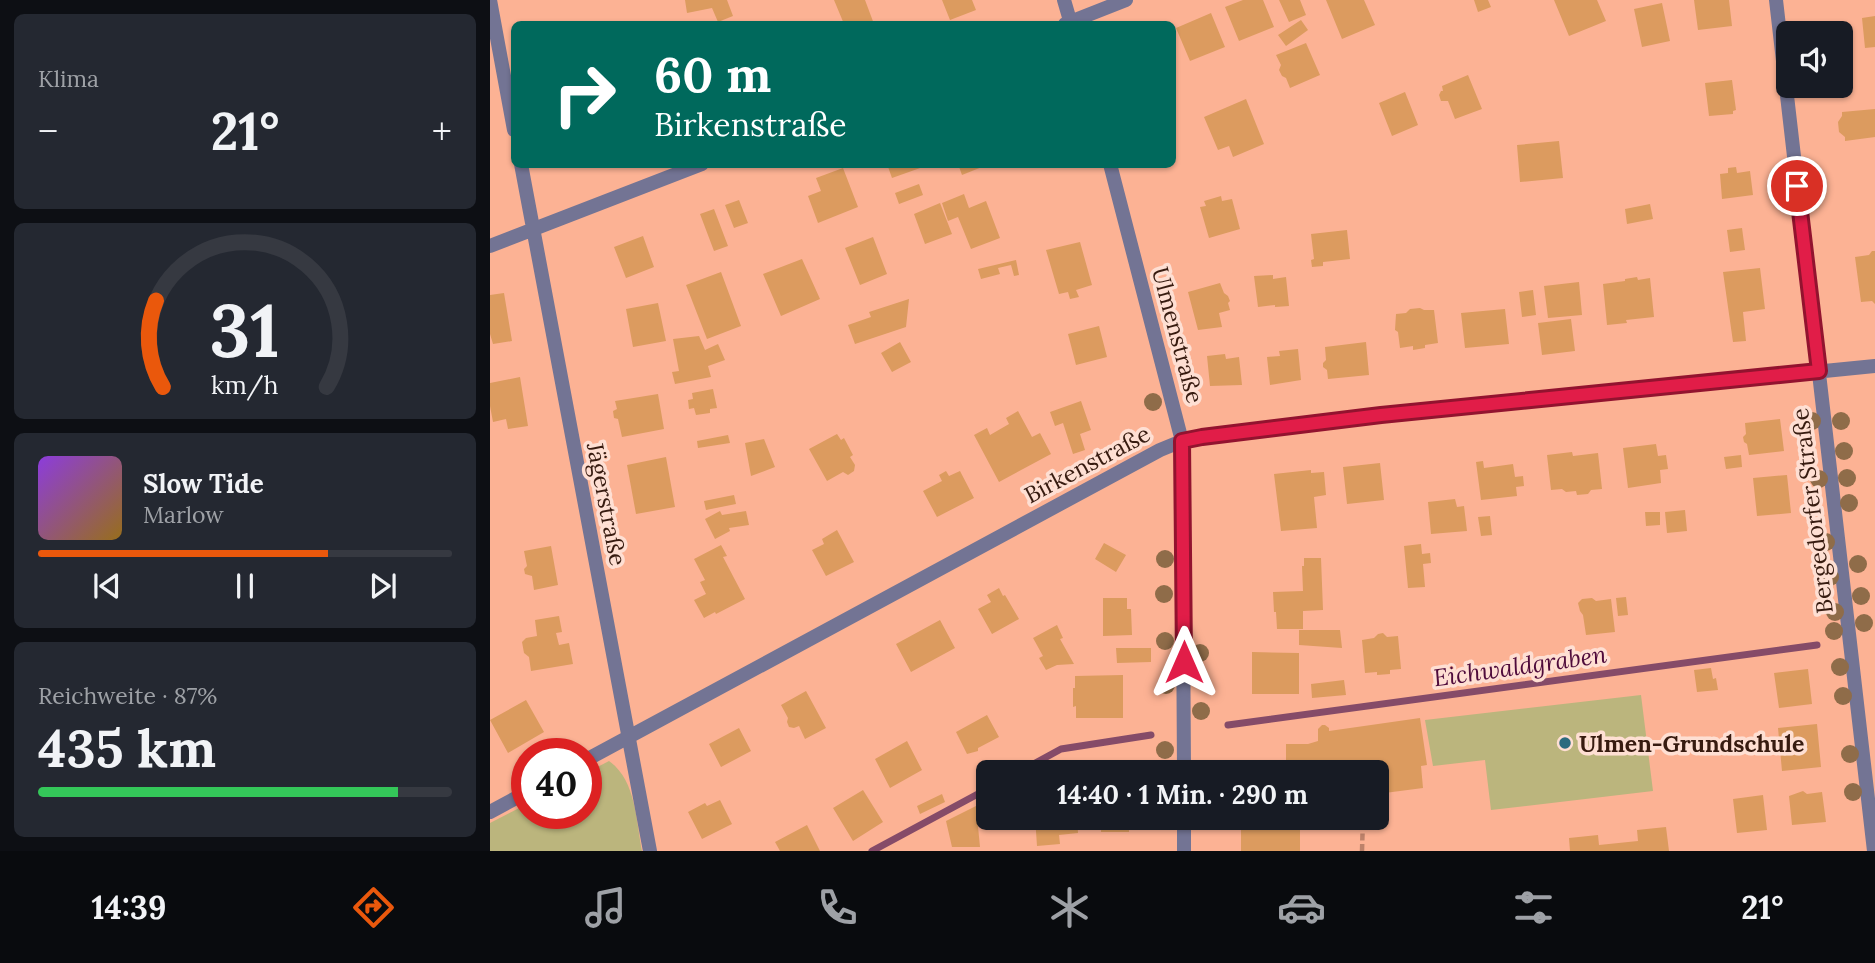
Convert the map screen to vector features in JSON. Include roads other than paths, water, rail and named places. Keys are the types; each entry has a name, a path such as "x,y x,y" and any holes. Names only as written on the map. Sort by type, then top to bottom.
{"street":[{"path":"490,0 511,114"},
{"path":"1064,0 1068,21"},
{"path":"1076,21 1126,0"},
{"name":"Bergedorfer Straße","path":"1776,0 1874,851"},
{"name":"Jägerstraße","path":"522,168 650,851"},
{"path":"490,246 692,168"},
{"name":"Ulmenstraße","path":"1111,168 1182,441 1184,760"},
{"name":"Birkenstraße","path":"602,751 1160,450 1182,441 1381,415 1875,366"},
{"path":"490,812 511,801"},
{"path":"1184,830 1184,851"}],"waterway":[{"name":"Eichwaldgraben","path":"1228,725 1817,645"},
{"name":"Eichwaldgraben","path":"1041,760 1061,749 1151,735"},
{"name":"Eichwaldgraben","path":"872,851 976,795"}],"place":[{"name":"Ulmen-Grundschule","path":"1565,743"}]}
